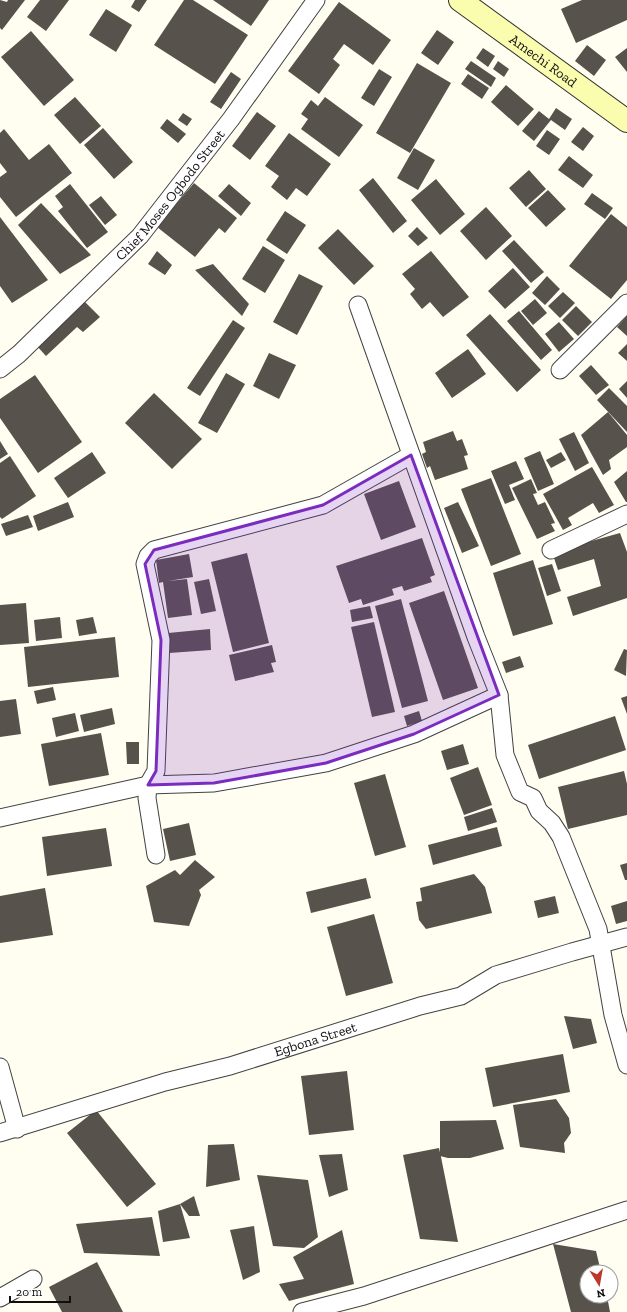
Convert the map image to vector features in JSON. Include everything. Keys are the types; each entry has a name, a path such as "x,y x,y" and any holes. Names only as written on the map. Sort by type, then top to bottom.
{"main road":[{"name":"Amechi Road","path":"460,0 627,121"}],"street":[{"name":"Chief Moses Ogbodo Street","path":"0,370 19,354 140,236 231,119 316,0"},
{"path":"560,370 627,303"},
{"path":"358,305 476,636 499,695 505,755 520,792 533,798 539,811 552,823 561,837 598,929 603,945 614,1014 627,1065"},
{"path":"156,855 146,798 148,785 156,771 161,640 145,564 148,556 154,550 323,505 411,454"},
{"path":"551,550 627,514"},
{"path":"0,818 148,785 214,783 326,763 414,734 499,695"},
{"name":"Egbona Street","path":"0,1133 165,1082 230,1066 420,1006 461,996 496,976 572,952 603,945 627,937"},
{"path":"0,1066 17,1129"},
{"path":"302,1312 364,1296 627,1210"},
{"path":"0,1298 33,1279"}],"highlighted area":[{"path":"411,455 499,695 414,734 326,763 214,783 148,785 156,771 161,640 145,564 154,550 323,505"}],"building":[{"path":"0,0 7,2 8,0 25,0 2,30 0,28"},
{"path":"40,0 69,0 46,31 27,17"},
{"path":"135,0 147,0 139,12 131,7"},
{"path":"184,0 193,0 248,35 215,84 154,45"},
{"path":"213,0 269,0 251,26"},
{"path":"582,0 627,0 627,20 576,43 561,9"},
{"path":"339,2 391,40 373,65 344,44 333,59 340,65 319,94 288,71"},
{"path":"106,9 132,25 116,52 89,35"},
{"path":"437,30 454,42 438,65 421,53"},
{"path":"31,31 74,80 44,106 1,57"},
{"path":"587,45 606,60 594,76 575,61"},
{"path":"483,48 495,56 488,67 476,58"},
{"path":"627,48 627,72 615,57"},
{"path":"471,61 496,78 491,87 465,69"},
{"path":"498,61 509,69 504,77 493,69"},
{"path":"417,63 451,83 410,153 376,133"},
{"path":"379,69 392,77 374,106 361,98"},
{"path":"231,72 241,79 221,109 210,102"},
{"path":"468,74 489,88 482,99 461,84"},
{"path":"506,85 534,109 518,126 491,102"},
{"path":"75,97 101,126 80,144 54,115"},
{"path":"325,97 363,125 339,157 301,129 308,119 301,114 311,100 318,106"},
{"path":"556,108 572,119 565,130 551,120 534,141 522,131 539,111 549,119"},
{"path":"257,112 276,126 250,160 232,146"},
{"path":"183,113 192,119 187,126 178,120"},
{"path":"167,119 186,134 178,143 160,128"},
{"path":"583,127 594,136 583,151 571,142"},
{"path":"103,128 133,162 114,179 84,145"},
{"path":"4,129 29,160 49,144 72,173 16,217 0,197 0,177 7,172 0,163 0,133"},
{"path":"547,130 560,139 549,155 536,146"},
{"path":"289,133 331,164 307,196 296,188 287,200 271,187 279,176 265,166"},
{"path":"414,148 435,160 418,190 397,178"},
{"path":"569,156 593,175 583,188 558,170"},
{"path":"529,170 546,189 526,207 509,188"},
{"path":"373,178 407,221 393,233 359,190"},
{"path":"436,179 465,214 440,235 411,200"},
{"path":"194,183 237,218 225,233 219,228 195,257 157,227"},
{"path":"70,184 108,232 87,248 58,211 63,207 55,196"},
{"path":"229,184 251,203 241,216 218,196"},
{"path":"548,190 566,209 546,227 528,208"},
{"path":"592,193 613,208 605,219 584,204"},
{"path":"101,196 117,215 105,225 89,205"},
{"path":"41,203 91,255 60,274 18,225"},
{"path":"486,207 512,236 486,260 460,231"},
{"path":"285,211 306,225 287,254 266,240"},
{"path":"611,214 627,227 627,280 611,299 569,266"},
{"path":"0,217 48,280 12,303 0,286"},
{"path":"417,227 428,238 418,246 408,236"},
{"path":"338,229 374,266 354,285 318,248"},
{"path":"514,240 544,272 531,283 502,251"},
{"path":"263,246 285,260 265,293 242,279"},
{"path":"157,251 172,265 165,275 148,264"},
{"path":"431,251 469,297 443,317 430,302 422,309 410,294 415,289 402,274"},
{"path":"213,264 249,304 242,316 195,270"},
{"path":"513,268 530,287 505,309 488,291"},
{"path":"299,274 323,286 297,335 273,322"},
{"path":"547,276 560,289 545,305 532,293"},
{"path":"563,292 575,303 560,318 548,306"},
{"path":"535,299 547,313 533,325 521,311"},
{"path":"84,301 100,317 83,332 77,327 46,356 36,345"},
{"path":"576,306 592,322 578,336 562,320"},
{"path":"519,311 552,350 541,360 507,321"},
{"path":"490,314 541,370 517,392 466,335"},
{"path":"627,316 627,336 617,327"},
{"path":"233,320 245,328 200,396 187,388"},
{"path":"559,322 574,339 559,352 545,334"},
{"path":"627,344 627,361 618,353"},
{"path":"468,349 486,374 452,398 435,373"},
{"path":"269,353 296,365 279,399 253,386"},
{"path":"591,365 609,385 596,395 579,376"},
{"path":"226,373 245,384 217,433 198,423"},
{"path":"35,375 82,442 38,473 0,418 0,399"},
{"path":"627,381 627,398 619,389"},
{"path":"609,388 627,406 627,432 597,400"},
{"path":"154,393 202,439 172,469 125,423"},
{"path":"608,412 627,435 627,447 609,460 611,469 603,475 581,435"},
{"path":"453,431 457,441 462,439 468,455 464,456 468,469 435,480 430,466 427,468 422,454 426,452 423,442"},
{"path":"574,432 589,463 575,471 559,439"},
{"path":"0,441 8,454 0,459"},
{"path":"540,451 554,484 538,491 524,458"},
{"path":"92,452 106,473 68,498 54,478"},
{"path":"561,452 566,460 551,468 546,460"},
{"path":"10,456 36,496 2,519 0,517 0,463"},
{"path":"516,461 524,479 509,485 515,500 505,504 491,471"},
{"path":"592,467 614,505 599,513 593,503 568,518 572,525 563,530 543,494"},
{"path":"627,471 627,502 626,502 614,482"},
{"path":"491,478 521,554 491,566 461,489"},
{"path":"531,479 537,493 533,494 538,505 545,502 555,523 551,524 555,531 537,539 512,488"},
{"path":"399,481 416,527 381,540 364,494"},
{"path":"68,502 74,517 38,531 33,516"},
{"path":"458,502 479,546 462,553 444,508"},
{"path":"28,515 33,527 6,536 1,524"},
{"path":"620,533 627,552 627,598 573,616 567,597 601,586 594,559 558,570 552,552"},
{"path":"422,538 435,575 430,577 432,582 404,591 402,586 392,589 394,595 363,605 361,599 349,603 336,566"},
{"path":"247,553 269,643 233,652 211,562"},
{"path":"189,554 193,577 168,581 187,579 192,615 168,618 163,582 159,583 156,560"},
{"path":"533,560 553,624 513,636 493,573"},
{"path":"552,564 561,591 547,596 538,568"},
{"path":"209,579 216,611 201,614 194,582"},
{"path":"444,591 478,688 443,700 409,603"},
{"path":"401,599 428,701 402,708 375,606"},
{"path":"26,603 29,643 0,645 0,605"},
{"path":"370,606 373,618 352,622 350,610"},
{"path":"60,617 62,638 36,641 34,620"},
{"path":"93,617 97,633 79,636 76,620"},
{"path":"374,622 395,712 372,717 351,627"},
{"path":"210,629 211,650 169,653 168,633"},
{"path":"115,637 119,677 28,687 24,647"},
{"path":"272,645 276,662 271,663 274,672 235,681 229,655"},
{"path":"624,649 627,650 626,676 614,670"},
{"path":"520,656 524,667 506,673 502,662"},
{"path":"53,687 56,700 37,704 34,691"},
{"path":"627,696 627,714 621,698"},
{"path":"16,699 21,734 0,737 0,701"},
{"path":"112,708 115,724 84,732 80,715"},
{"path":"419,711 422,721 407,726 404,716"},
{"path":"75,713 79,731 56,737 52,718"},
{"path":"615,716 626,750 539,779 528,745"},
{"path":"101,733 109,775 49,786 41,744"},
{"path":"126,742 139,742 139,764 127,764"},
{"path":"463,744 469,764 447,770 441,751"},
{"path":"478,767 492,805 464,815 450,778"},
{"path":"624,771 627,784 627,815 568,829 558,787"},
{"path":"385,774 406,847 375,856 354,783"},
{"path":"492,808 497,822 468,831 464,817"},
{"path":"189,823 196,855 170,861 163,829"},
{"path":"497,827 502,846 433,865 428,845"},
{"path":"106,828 112,866 47,876 42,837"},
{"path":"195,860 215,877 199,890 201,895 189,926 154,922 146,886 175,870 180,875"},
{"path":"627,863 627,880 625,880 620,865"},
{"path":"474,874 485,887 492,913 426,929 419,920 416,902 422,901 420,888"},
{"path":"366,878 371,898 311,913 306,892"},
{"path":"45,888 53,935 0,943 0,896"},
{"path":"555,896 559,913 538,918 534,901"},
{"path":"627,901 627,921 616,924 611,906"},
{"path":"374,914 393,983 346,996 327,927"},
{"path":"564,1016 591,1019 597,1043 573,1049"},
{"path":"563,1054 570,1092 493,1107 485,1068"},
{"path":"347,1071 354,1130 309,1135 301,1076"},
{"path":"556,1099 569,1118 571,1133 564,1143 565,1153 520,1147 513,1105"},
{"path":"96,1110 156,1184 127,1207 67,1133"},
{"path":"496,1120 504,1149 470,1158 448,1158 440,1156 440,1121"},
{"path":"234,1144 240,1180 206,1187 208,1145"},
{"path":"439,1148 458,1242 420,1239 403,1155"},
{"path":"342,1154 348,1190 329,1197 319,1155"},
{"path":"257,1175 308,1180 318,1237 304,1248 273,1246"},
{"path":"194,1196 200,1216 189,1216 180,1204"},
{"path":"180,1204 190,1238 163,1242 158,1211"},
{"path":"152,1217 160,1256 84,1253 76,1224"},
{"path":"254,1226 260,1272 243,1280 230,1230"},
{"path":"342,1230 354,1284 289,1301 279,1284 304,1279 293,1257"},
{"path":"553,1244 596,1251 599,1264 579,1264 579,1304 608,1304 610,1312 571,1312"},
{"path":"97,1262 123,1312 62,1312 49,1287"}]}
